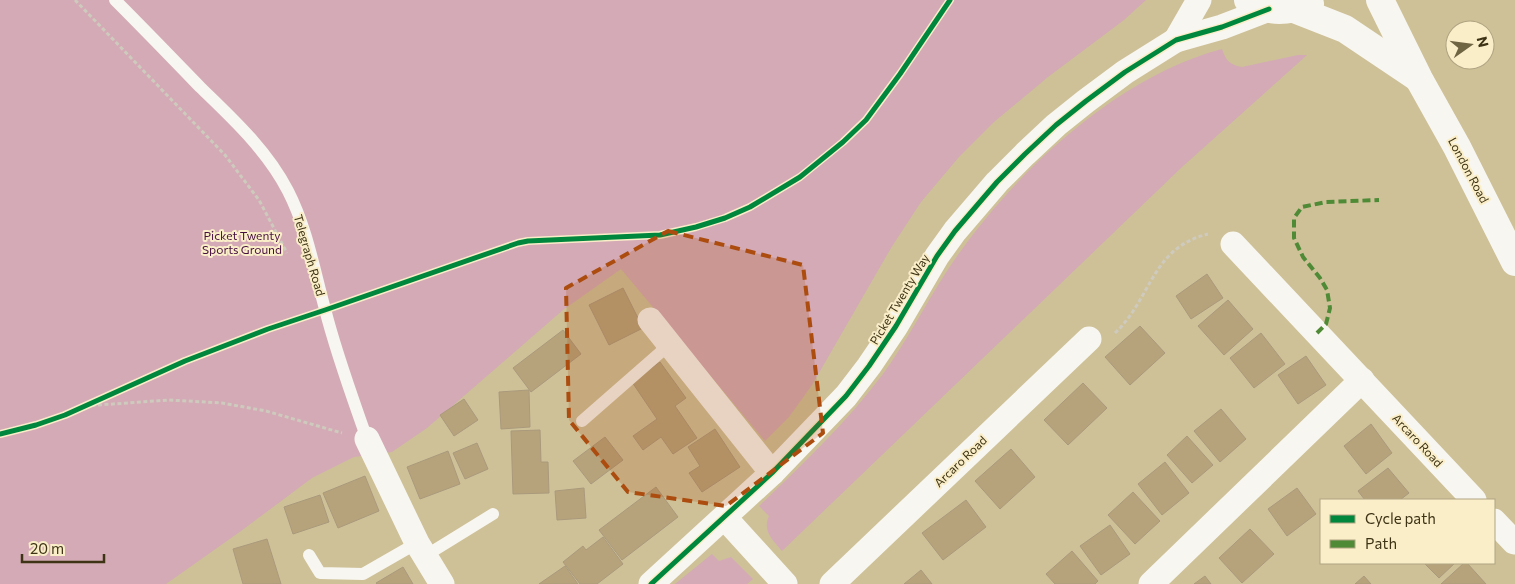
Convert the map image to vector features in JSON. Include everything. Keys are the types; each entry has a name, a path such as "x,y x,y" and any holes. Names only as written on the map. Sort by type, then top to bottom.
{"main road":[{"name":"London Road","path":"1380,0 1419,79 1458,147 1515,262"},
{"path":"1282,5 1344,29 1419,79"}],"street":[{"path":"1176,40 1199,0"},
{"path":"1176,40 1222,27 1282,5"},
{"name":"Picket Twenty Way","path":"651,584 772,473 846,396 896,326 937,256 955,231 997,182 1031,148 1071,113 1125,72 1176,40"},
{"name":"Arcaro Road","path":"1233,244 1473,499"},
{"path":"650,320 772,473"},
{"name":"Arcaro Road","path":"832,584 1089,339"},
{"path":"1151,584 1362,380"},
{"name":"Telegraph Road","path":"367,439 421,549 442,584"},
{"path":"725,518 785,584"},
{"path":"1495,522 1514,542"}],"lane":[{"name":"Telegraph Road","path":"115,0 237,124 268,159 287,189 310,247 335,345 367,439"},
{"path":"582,421 670,344"},
{"path":"309,555 320,573 345,579 363,574 421,549 493,514"}],"path":[{"path":"75,0 208,137 242,175 263,206 290,258"},
{"path":"1089,339 1115,333 1131,316 1141,301 1157,269 1167,257 1188,240 1210,234 1223,236 1233,244"},
{"path":"78,409 101,398"},
{"path":"85,406 169,400 222,403 266,410 367,439"}],"highlighted area":[{"path":"668,231 803,265 823,433 726,506 628,492 569,420 566,288"}],"green space":[{"name":"Picket Twenty Sports Ground","path":"0,0 1146,0 1124,20 1048,77 994,122 959,157 921,202 891,248 812,385 789,417 765,441 621,269 563,310 427,428 392,452 354,457 312,478 166,584 0,584"},
{"path":"1222,49 1229,62 1242,67 1298,55 1307,55 1181,168 782,551 768,531 767,521 769,516 759,506 824,442 869,392 900,349 947,271 1000,201 1066,136 1103,107 1142,83 1181,63"},
{"path":"712,554 719,561 731,557 753,579 747,584 675,584"}],"building":[{"path":"1207,274 1223,298 1191,319 1176,296"},
{"path":"623,288 643,328 609,345 589,305"},
{"path":"1228,300 1253,329 1224,355 1198,326"},
{"path":"1140,326 1165,353 1130,385 1105,357"},
{"path":"563,330 581,354 531,392 513,368"},
{"path":"1261,333 1285,364 1254,388 1230,358"},
{"path":"1306,356 1326,385 1298,404 1278,375"},
{"path":"660,362 686,398 675,406 697,438 673,454 661,437 643,450 633,436 657,419 632,382"},
{"path":"1083,383 1107,408 1068,445 1044,420"},
{"path":"529,390 530,427 501,429 499,392"},
{"path":"464,399 478,420 454,436 440,415"},
{"path":"1221,409 1246,439 1220,462 1194,431"},
{"path":"1371,424 1392,453 1366,474 1344,446"},
{"path":"715,429 740,467 702,492 689,473 700,466 688,447"},
{"path":"540,430 541,462 548,462 549,493 513,494 511,431"},
{"path":"1187,436 1213,465 1192,483 1167,455"},
{"path":"605,437 623,460 591,484 573,461"},
{"path":"477,443 488,469 465,479 453,453"},
{"path":"1011,449 1035,477 1000,509 975,481"},
{"path":"448,451 460,484 420,499 407,467"},
{"path":"1165,462 1189,493 1162,515 1138,484"},
{"path":"1388,468 1409,493 1401,499 1364,499 1358,491"},
{"path":"365,476 379,511 338,528 323,493"},
{"path":"656,487 678,517 622,560 599,530"},
{"path":"584,488 586,518 557,520 555,491"},
{"path":"1297,488 1316,514 1287,536 1268,509"},
{"path":"1133,492 1160,521 1135,544 1108,515"},
{"path":"320,495 329,522 293,534 284,507"},
{"path":"966,500 986,527 943,560 922,533"},
{"path":"1110,525 1130,554 1101,575 1080,546"},
{"path":"1250,529 1274,554 1242,583 1219,558"},
{"path":"603,537 623,564 597,584 580,584 563,562 583,546 586,550"},
{"path":"267,539 281,584 243,584 233,549"},
{"path":"1072,551 1098,581 1095,584 1055,584 1046,574"},
{"path":"1425,564 1454,564 1439,578"},
{"path":"1463,564 1468,564 1486,584 1441,584"},
{"path":"565,566 578,584 539,584"},
{"path":"403,567 413,584 376,583"},
{"path":"921,570 932,584 904,584"},
{"path":"1205,576 1211,584 1194,584"},
{"path":"1364,576 1371,584 1355,584"}],"marked path":[{"path":"1317,333 1326,324 1330,308 1327,290 1303,257 1294,238 1294,218 1302,207 1326,202 1379,200"}],"cycle path":[{"path":"0,434 65,415 185,361 268,329 518,243 660,235 725,218 750,207 800,177 843,142 866,120 950,0"},
{"path":"651,584 772,473 846,396 896,326 937,256 955,231 997,182 1056,125 1125,72 1176,40 1222,27 1269,9"}]}
